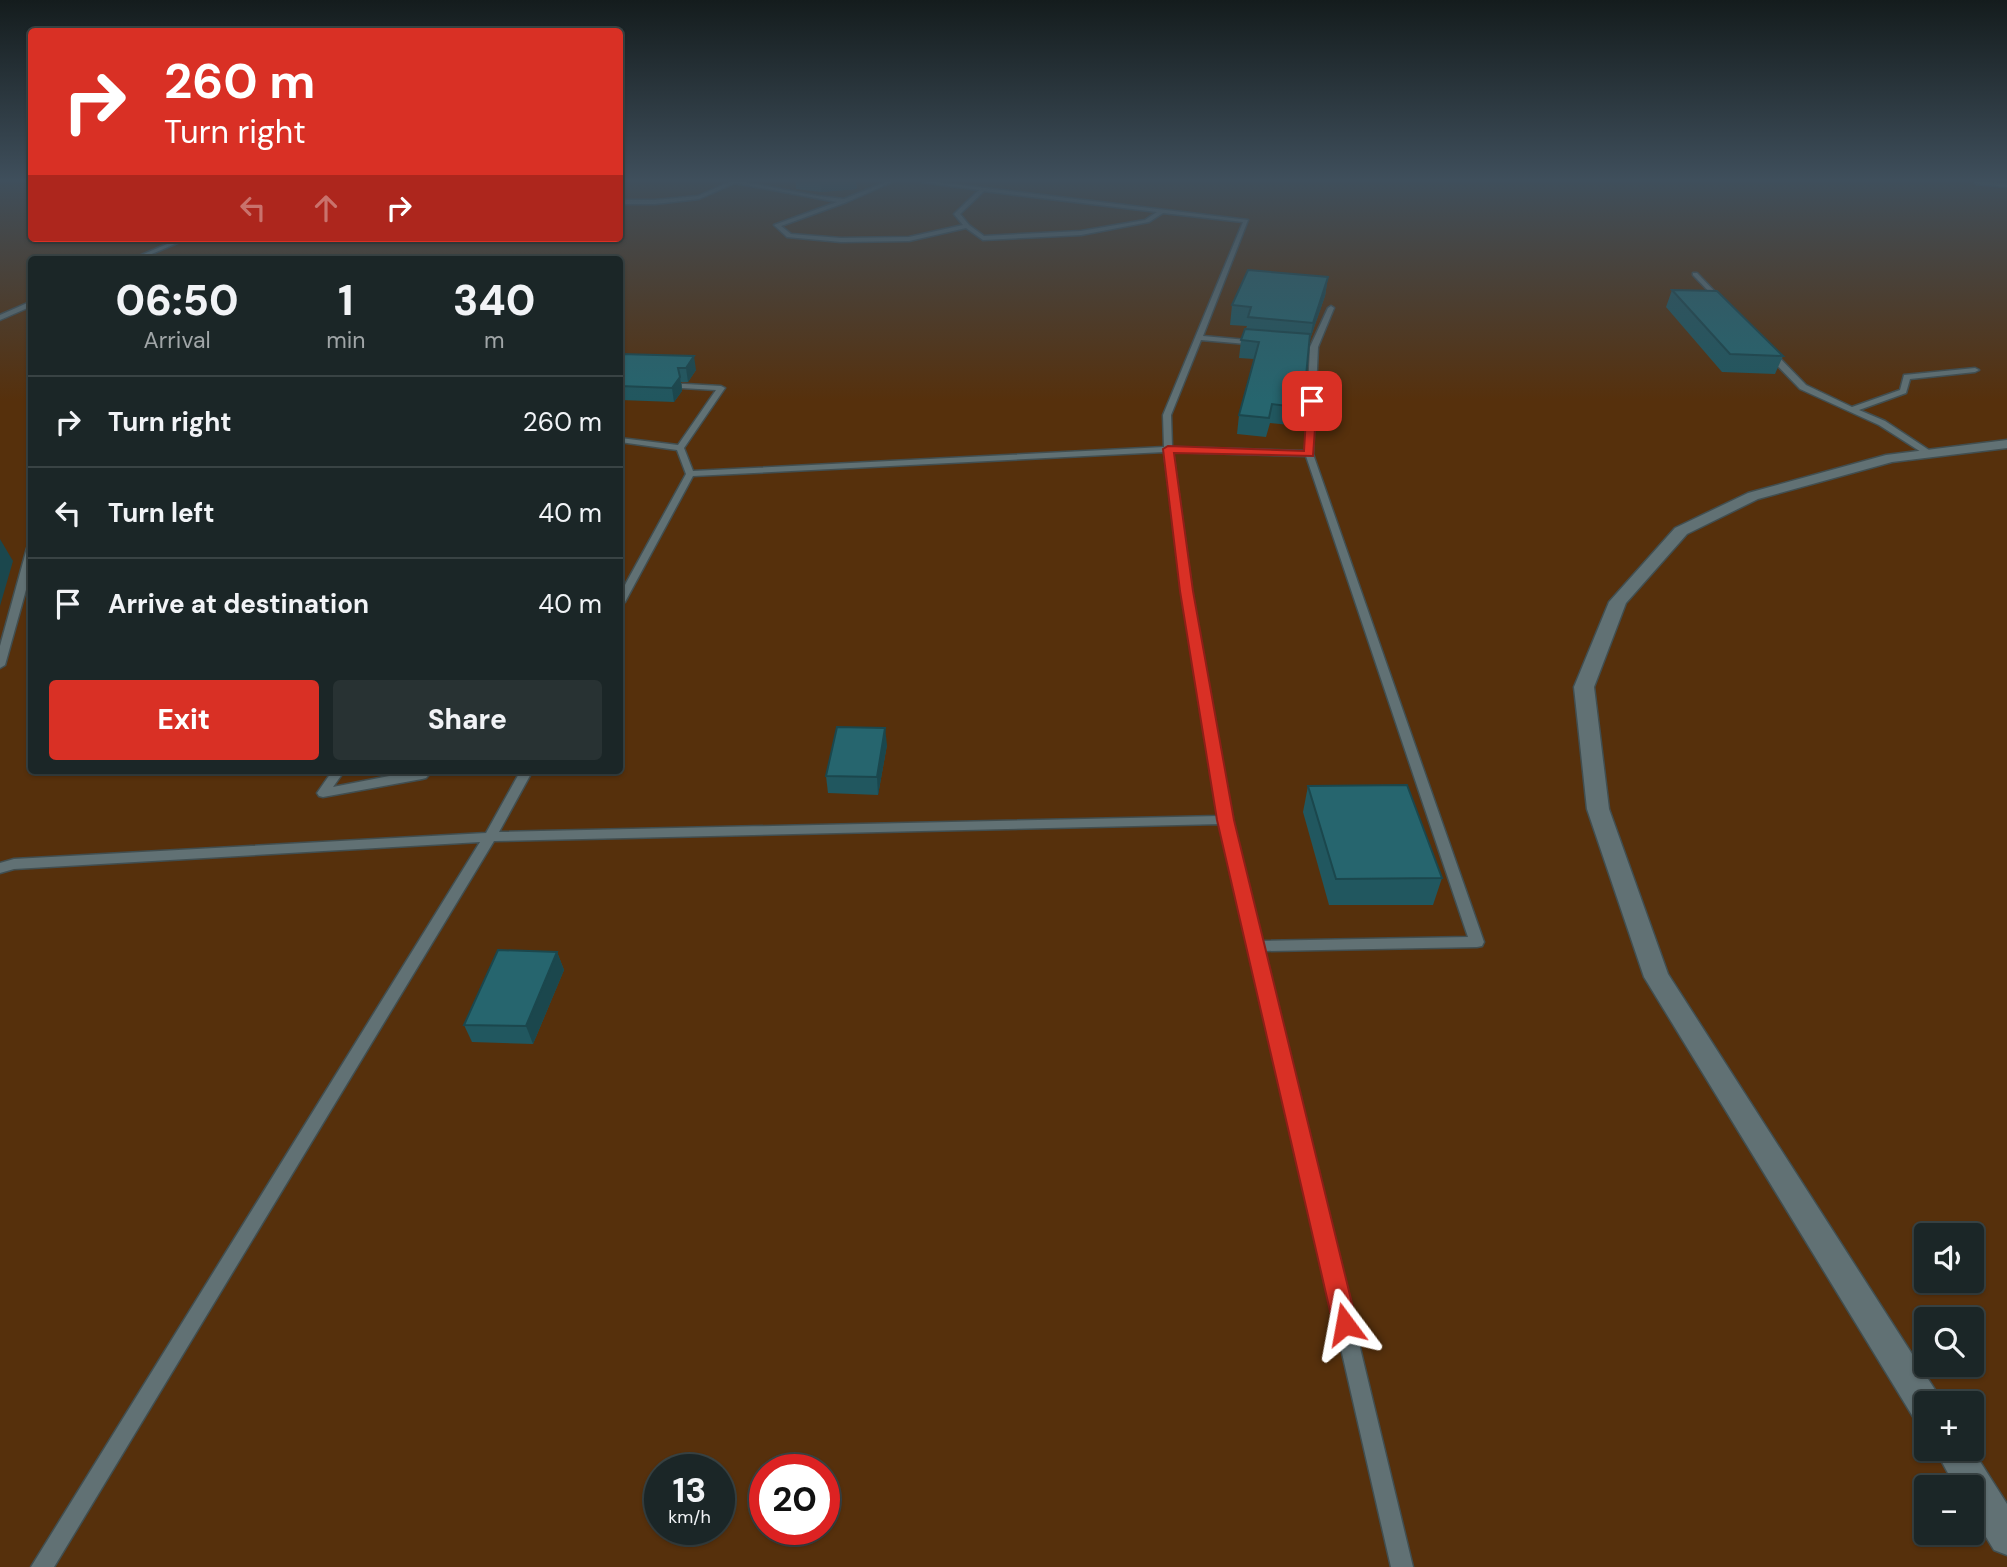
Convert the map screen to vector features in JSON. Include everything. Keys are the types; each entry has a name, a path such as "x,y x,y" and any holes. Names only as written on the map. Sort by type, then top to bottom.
{"street":[{"path":"1916,1391 1656,976 1598,809 1584,687 1618,602 1681,531 1753,496 1891,458 2007,444"},
{"path":"1960,1461 2007,1537"}],"lane":[{"path":"1232,255 1167,415 1168,449 1187,591 1226,820 1402,1567"},
{"path":"1695,274 1731,312"},
{"path":"0,318 28,305"},
{"path":"1255,946 1477,942 1309,454 1314,348 1331,308"},
{"path":"1198,338 1262,343"},
{"path":"1301,346 1314,348"},
{"path":"1767,349 1803,387 1882,422 1929,454"},
{"path":"1853,409 1903,391 1907,377 1975,370"},
{"path":"680,448 721,387 685,386"},
{"path":"623,440 680,448"},
{"path":"623,597 690,474 680,448"},
{"path":"690,474 1168,449 1309,454"},
{"path":"0,665 28,563"},
{"path":"336,774 323,793 423,774"},
{"path":"42,1567 490,837 525,774"},
{"path":"0,867 28,863 490,837 1226,820"}],"shaded area":[{"path":"0,255 2007,255 2007,1567 0,1567"}],"building":[{"path":"1248,270 1328,277 1313,323 1248,317 1251,307 1232,305"},
{"path":"1672,290 1717,291 1783,356 1730,354"},
{"path":"1245,329 1310,334 1303,408 1272,404 1269,418 1239,415 1259,342 1241,340"},
{"path":"623,354 694,356 686,368 678,368 680,377 672,388 623,386"},
{"path":"837,727 885,728 877,777 826,776"},
{"path":"1407,785 1442,878 1336,879 1308,786"},
{"path":"498,950 557,952 526,1026 464,1025"}],"route":[{"path":"1312,401 1309,454 1168,449 1187,591 1226,820 1345,1324"}]}
